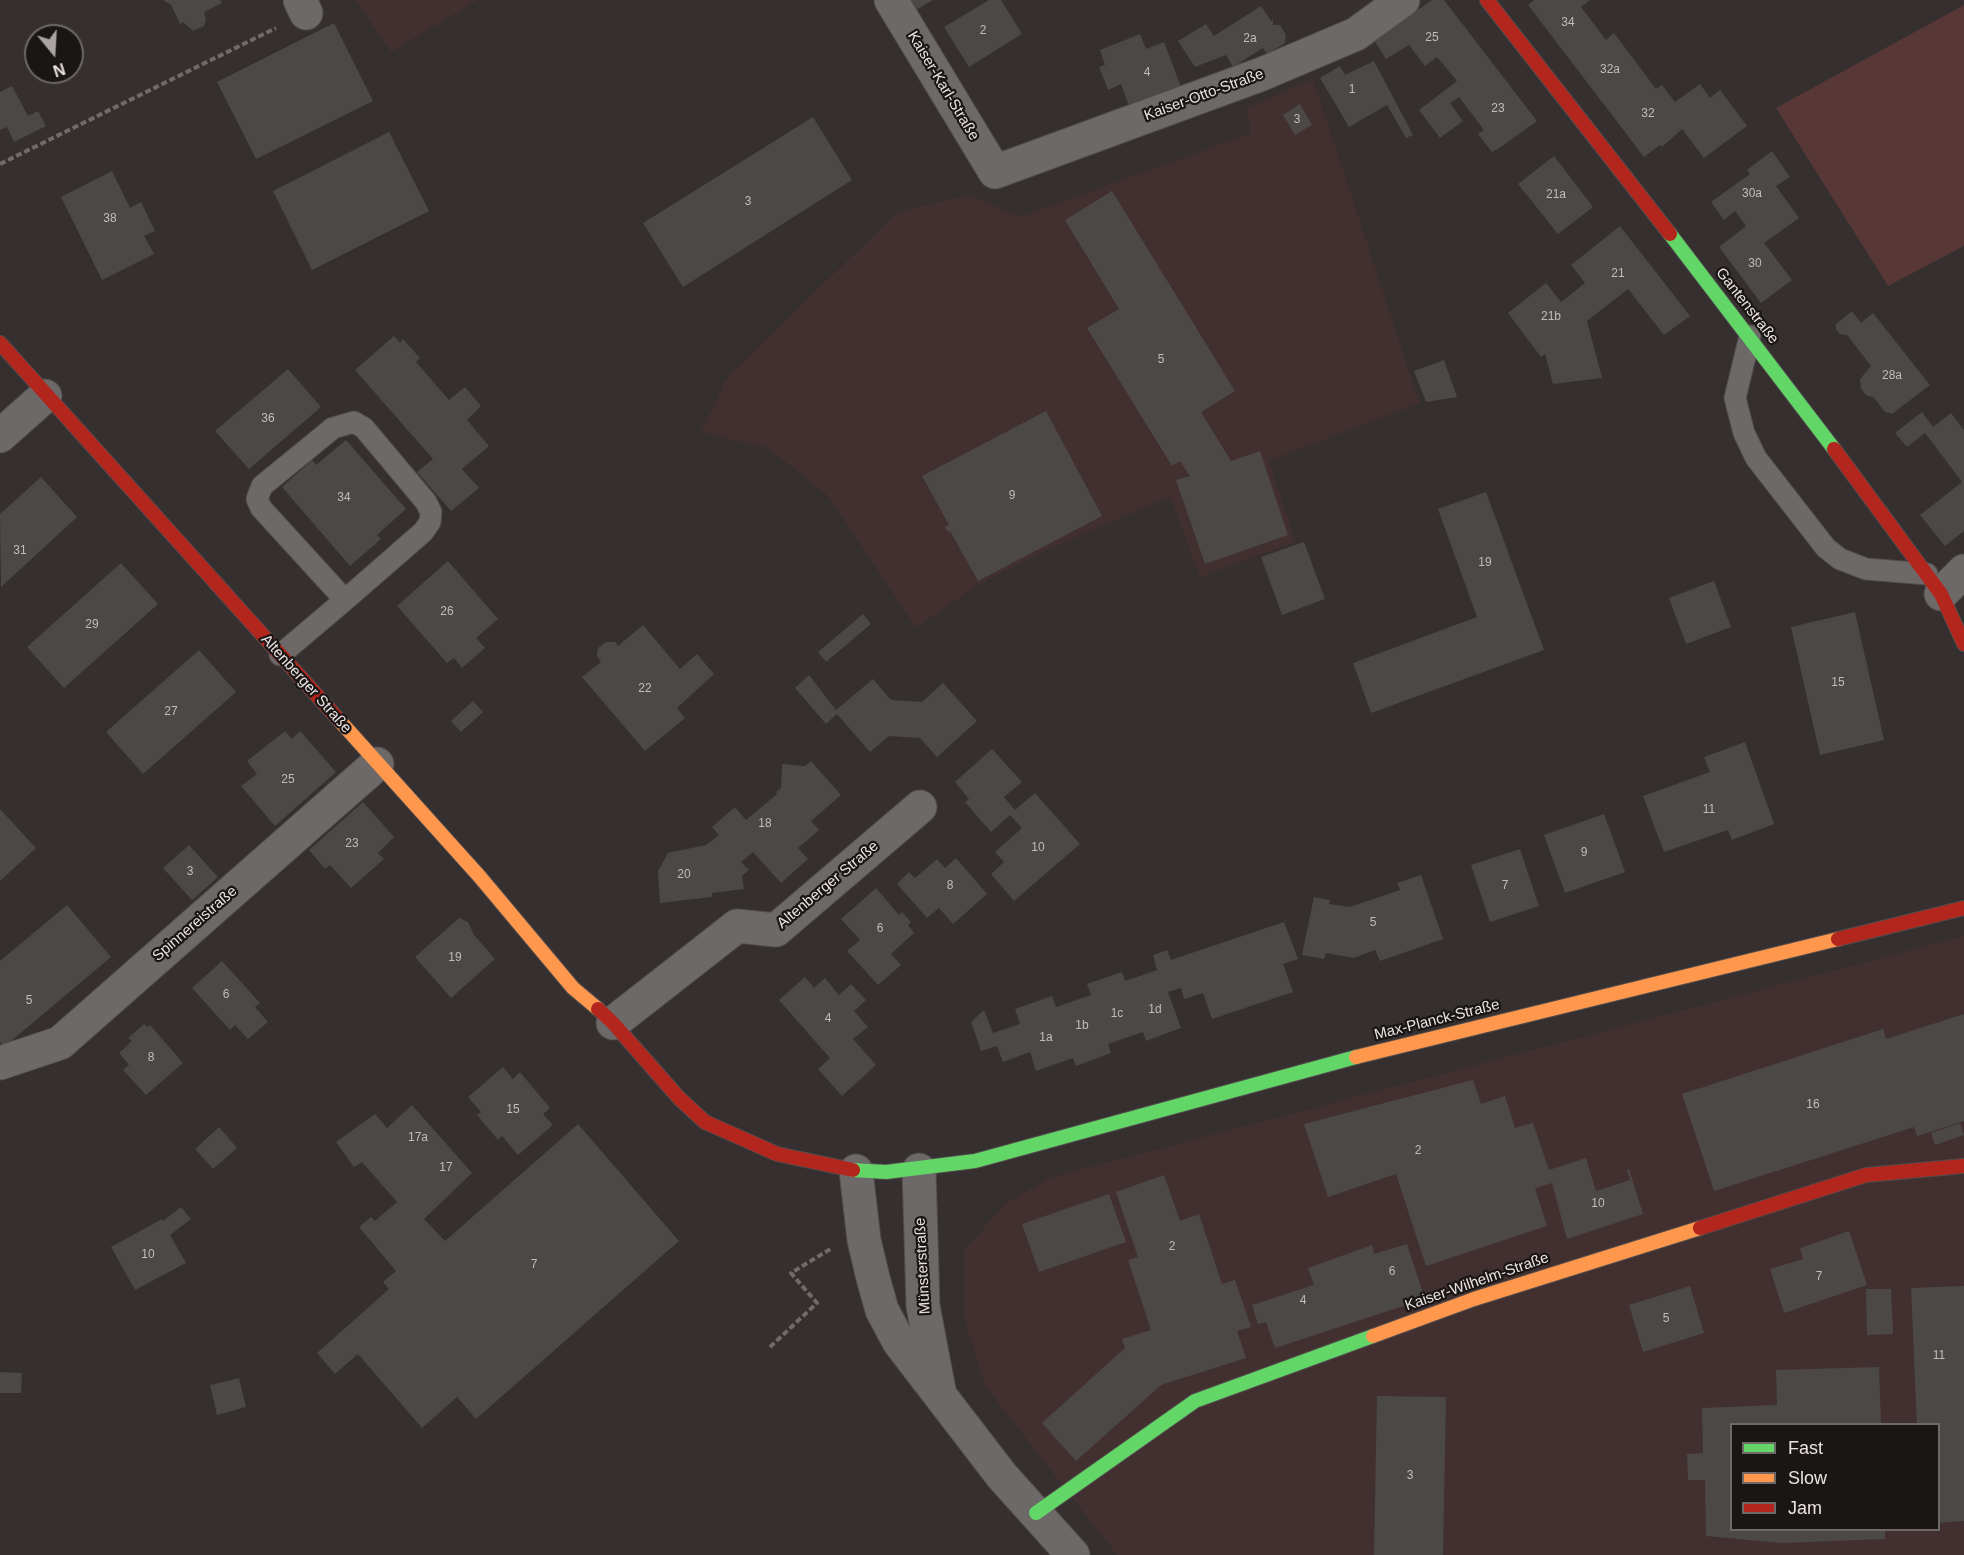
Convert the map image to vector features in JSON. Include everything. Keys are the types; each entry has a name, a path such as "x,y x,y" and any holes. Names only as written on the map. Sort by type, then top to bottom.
{"main road":[{"name":"Gantenstraße","path":"1490,1 1750,336 1934,584 1964,644"},
{"name":"Altenberger Straße","path":"0,343 45,396 480,878 573,988 613,1023 679,1098 705,1122 777,1154 856,1171 919,1170"},
{"name":"Max-Planck-Straße","path":"919,1170 975,1161 1339,1061 1964,909"},
{"name":"Kaiser-Wilhelm-Straße","path":"1036,1513 1195,1401 1474,1299 1866,1175 1964,1166"}],"street":[{"name":"Kaiser-Karl-Straße","path":"891,0 995,172"},
{"name":"Kaiser-Otto-Straße","path":"995,172 1262,74 1356,34 1403,0"},
{"path":"0,436 45,396"},
{"path":"1934,584 1964,571"},
{"name":"Spinnereistraße","path":"0,1063 60,1043 377,764"},
{"name":"Altenberger Straße","path":"613,1023 736,926 776,930 920,807"},
{"name":"Münsterstraße","path":"919,1170 923,1306 940,1397"},
{"name":"Münsterstraße","path":"856,1171 864,1239 882,1310 898,1342 1002,1476 1073,1555"}],"lane":[{"path":"1750,336 1735,398 1744,433 1756,458 1826,548 1840,559 1866,569 1934,584"},
{"path":"280,655 345,600 423,532 431,512 426,502 364,428 354,422 333,428 262,486 257,500 261,508 345,600"}],"path":[{"path":"0,164 303,6"},
{"path":"770,1347 817,1303 791,1273 847,1238 864,1239"}],"shaded area":[{"path":"355,0 478,0 391,52"},
{"path":"1964,5 1964,246 1888,286 1776,108"},
{"path":"1313,79 1420,403 1269,461 1296,542 1200,577 1170,497 1042,552 973,588 916,628 828,496 768,448 701,432 726,379 893,216 912,208 970,195 1020,217 1251,133 1246,108"},
{"path":"1964,936 1964,1555 1117,1555 985,1386 964,1317 964,1250 1006,1203 1052,1177"}],"building":[{"path":"163,0 220,0 222,3 204,12 206,19 204,26 193,31 183,22 180,24 171,5"},
{"path":"910,0 933,0 916,10"},
{"path":"989,0 1001,0 1022,34 969,67 944,27"},
{"path":"1432,0 1444,0 1537,121 1492,152 1478,134 1484,130 1459,97 1450,103 1463,121 1440,138 1419,110 1457,81 1437,57 1425,66 1409,45 1386,59 1374,40"},
{"path":"1534,0 1590,0 1581,7 1606,40 1614,33 1656,89 1662,85 1675,102 1700,84 1710,98 1720,90 1747,126 1704,158 1682,129 1662,147 1660,145 1644,157 1528,5"},
{"path":"1261,6 1271,21 1273,20 1273,25 1280,25 1286,35 1285,43 1267,54 1263,48 1233,67 1226,55 1195,67 1178,41 1206,24 1214,36"},
{"path":"334,23 373,101 256,159 217,82"},
{"path":"1140,34 1146,49 1164,42 1181,87 1129,106 1121,84 1108,90 1099,67 1105,65 1100,50"},
{"path":"1374,61 1413,135 1406,138 1387,105 1349,127 1320,78 1340,66 1345,75"},
{"path":"12,86 28,116 38,111 46,126 14,142 7,127 0,130 0,92"},
{"path":"1300,104 1312,125 1295,135 1283,115"},
{"path":"813,117 852,180 683,287 643,223"},
{"path":"389,132 429,211 312,270 273,191"},
{"path":"1772,151 1790,177 1776,186 1799,218 1764,243 1792,280 1761,303 1719,247 1746,226 1735,211 1724,220 1711,202 1750,174 1747,170"},
{"path":"1554,156 1593,207 1558,234 1518,184"},
{"path":"112,171 130,208 141,202 155,231 144,236 154,254 102,280 61,197"},
{"path":"1112,191 1235,391 1201,412 1231,461 1260,451 1288,535 1205,564 1176,480 1190,476 1180,461 1172,466 1087,328 1119,309 1065,220"},
{"path":"1620,226 1690,316 1664,335 1628,289 1587,321 1602,378 1553,384 1545,354 1541,357 1508,313 1546,283 1561,302 1585,283 1571,265"},
{"path":"1852,311 1861,323 1873,313 1930,385 1892,414 1885,412 1874,398 1866,395 1861,389 1860,379 1871,366 1847,335 1840,334 1836,329 1836,324"},
{"path":"394,336 400,343 403,339 420,358 416,362 449,400 465,387 481,406 467,420 489,446 462,469 479,488 451,511 417,472 433,459 355,370"},
{"path":"1444,360 1457,397 1426,402 1414,371"},
{"path":"288,369 321,407 249,469 215,431"},
{"path":"1046,411 1102,516 978,581 950,531 948,532 945,527 949,525 922,476"},
{"path":"1922,412 1933,427 1951,413 1964,430 1964,531 1945,546 1920,515 1962,482 1925,433 1907,447 1895,433"},
{"path":"346,440 406,509 377,535 381,539 350,566 282,487 312,460 316,465"},
{"path":"41,477 77,517 1,587 0,514"},
{"path":"1486,492 1544,650 1371,713 1353,663 1477,617 1438,509"},
{"path":"1304,542 1325,599 1282,615 1261,557"},
{"path":"448,561 498,619 476,638 485,648 462,668 454,658 447,663 397,606"},
{"path":"121,563 158,604 64,688 27,647"},
{"path":"1714,581 1731,627 1686,644 1669,598"},
{"path":"1855,612 1884,740 1820,755 1791,627"},
{"path":"863,614 871,624 826,662 818,652"},
{"path":"643,625 680,669 697,654 714,674 677,708 685,718 645,751 582,677 601,662 597,656 598,648 606,642 615,642 618,646"},
{"path":"199,650 236,692 143,774 106,732"},
{"path":"809,675 836,710 873,679 891,700 922,702 943,683 977,721 937,757 920,738 889,736 870,752 837,714 826,724 795,688"},
{"path":"473,701 483,712 461,732 451,721"},
{"path":"285,731 292,739 300,731 336,772 275,826 241,786 257,774 247,761"},
{"path":"1745,742 1774,824 1732,840 1728,830 1664,852 1643,796 1710,772 1704,757"},
{"path":"992,749 1022,782 1004,797 1015,810 1035,793 1080,844 1014,901 991,874 1004,862 995,852 1022,828 1010,815 991,832 965,802 969,799 955,782"},
{"path":"811,761 841,795 811,821 819,830 798,848 808,859 781,883 753,852 741,862 749,870 742,876 744,889 712,893 712,897 660,903 658,871 668,853 706,845 719,835 712,827 735,807 746,820 781,788 782,764 805,766"},
{"path":"363,802 394,837 378,853 384,859 351,888 330,865 325,869 309,850"},
{"path":"0,809 36,848 0,881"},
{"path":"1604,814 1625,872 1565,893 1544,835"},
{"path":"189,845 218,877 192,900 163,868"},
{"path":"1520,849 1539,906 1490,922 1471,865"},
{"path":"956,858 987,894 953,924 939,908 927,918 897,884 909,872 915,878 937,859 945,868"},
{"path":"1421,875 1443,939 1380,961 1375,950 1354,958 1326,953 1324,959 1302,955 1314,897 1330,900 1329,904 1350,907 1400,890 1397,883"},
{"path":"876,888 899,915 902,912 911,922 908,925 914,933 891,954 901,965 878,985 847,951 860,940 841,919"},
{"path":"67,905 111,957 4,1047 0,1042 0,961"},
{"path":"459,918 468,922 474,935 495,959 451,998 415,957"},
{"path":"1284,922 1298,959 1283,964 1293,992 1212,1019 1203,993 1184,999 1181,988 1168,992 1181,1028 1146,1041 1143,1032 1108,1044 1111,1053 1076,1066 1073,1058 1036,1071 1030,1052 1003,1062 997,1046 981,1051 971,1022 984,1010 993,1033 1020,1024 1015,1009 1052,996 1056,1007 1091,995 1087,984 1122,972 1125,981 1157,970 1153,955 1167,950 1171,960"},
{"path":"222,961 260,1003 255,1007 268,1022 248,1039 235,1025 230,1030 192,988"},
{"path":"805,977 814,988 825,978 839,995 851,984 866,1000 854,1011 868,1027 853,1039 876,1065 842,1096 818,1069 830,1058 779,1000"},
{"path":"1964,1014 1964,1121 1917,1136 1914,1127 1714,1191 1682,1094 1883,1029 1886,1039"},
{"path":"144,1024 148,1027 150,1025 183,1063 146,1095 123,1070 129,1065 119,1053 132,1041 128,1038"},
{"path":"503,1067 513,1079 520,1072 550,1108 543,1114 553,1125 518,1155 502,1136 498,1140 477,1115 481,1112 468,1097"},
{"path":"1473,1080 1481,1104 1505,1096 1515,1128 1533,1123 1549,1170 1586,1158 1596,1191 1630,1180 1627,1170 1629,1169 1643,1214 1567,1239 1552,1183 1535,1188 1547,1226 1426,1266 1396,1174 1328,1197 1304,1124"},
{"path":"412,1105 472,1173 424,1219 445,1241 578,1124 679,1241 476,1419 457,1397 422,1428 358,1354 335,1374 317,1353 389,1289 383,1282 396,1271 359,1227 371,1217 375,1221 397,1202 362,1162 354,1167 336,1142 375,1114 387,1128"},
{"path":"1960,1123 1964,1135 1935,1145 1931,1133"},
{"path":"219,1127 237,1148 213,1169 195,1149"},
{"path":"1164,1175 1180,1221 1199,1214 1222,1284 1235,1280 1251,1327 1237,1331 1246,1358 1161,1385 1076,1461 1042,1423 1125,1348 1122,1339 1151,1330 1128,1260 1138,1257 1116,1192"},
{"path":"1109,1194 1126,1242 1039,1272 1022,1224"},
{"path":"181,1207 191,1219 170,1235 186,1263 135,1290 111,1247 162,1219 163,1221"},
{"path":"1849,1231 1867,1285 1784,1313 1770,1269 1803,1259 1800,1248"},
{"path":"1407,1244 1425,1299 1275,1348 1266,1322 1258,1324 1252,1305 1314,1285 1308,1268 1372,1245 1374,1254"},
{"path":"1690,1286 1704,1333 1643,1352 1629,1305"},
{"path":"1964,1286 1964,1521 1940,1523 1940,1423 1917,1423 1911,1288"},
{"path":"1866,1289 1891,1289 1893,1334 1867,1335"},
{"path":"1879,1367 1881,1423 1730,1423 1730,1531 1885,1531 1885,1539 1782,1543 1706,1536 1705,1480 1688,1480 1687,1454 1703,1453 1702,1408 1777,1405 1776,1370"},
{"path":"0,1372 22,1373 21,1393 0,1393"},
{"path":"239,1378 246,1407 217,1415 210,1385"},
{"path":"1377,1396 1446,1397 1443,1555 1374,1555"}],"traffic: fast":[{"path":"1670,234 1834,449"},
{"path":"853,1170 886,1172 975,1161 1356,1057"},
{"path":"1036,1513 1195,1401 1373,1336"}],"traffic: slow":[{"path":"339,720 480,877 573,988 598,1009"},
{"path":"1356,1057 1838,939"},
{"path":"1373,1336 1474,1299 1700,1228"}],"traffic: jam":[{"path":"1487,0 1670,234"},
{"path":"0,343 339,720"},
{"path":"1834,449 1941,594 1964,644"},
{"path":"1838,939 1964,908"},
{"path":"598,1009 679,1098 705,1122 777,1154 853,1170"},
{"path":"1700,1228 1866,1175 1964,1166"}]}
